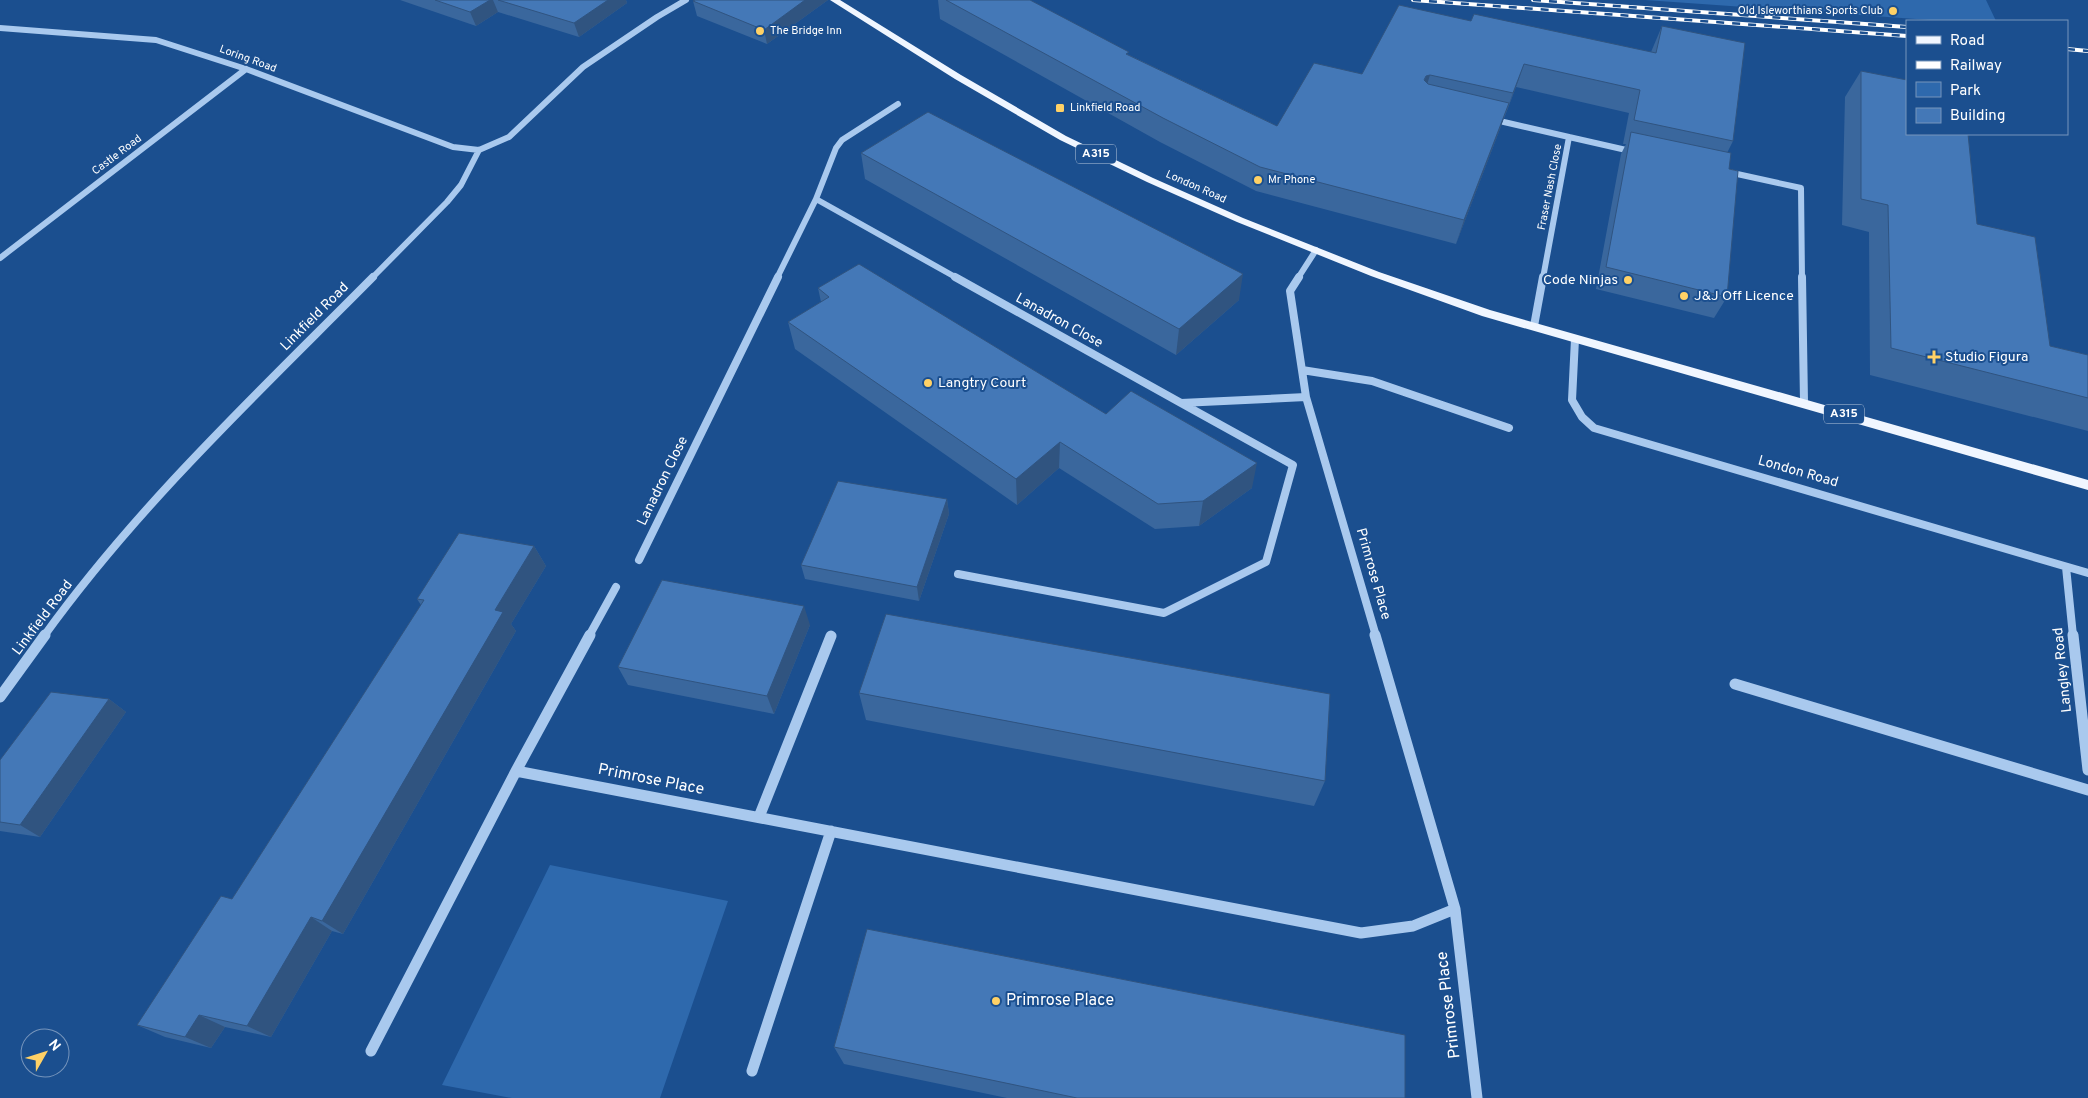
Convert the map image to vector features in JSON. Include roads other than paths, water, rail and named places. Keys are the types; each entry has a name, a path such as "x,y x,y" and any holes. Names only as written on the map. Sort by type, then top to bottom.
{"main road":[{"name":"London Road","path":"834,0 958,77 1063,138 1150,180 1384,277 1486,313 1804,402 2088,485"}],"street":[{"path":"478,150 509,137 583,66 625,37 686,0"},
{"name":"Loring Road","path":"0,28 156,40 246,69 453,147 478,150"},
{"name":"Castle Road","path":"0,258 246,69"},
{"name":"Lanadron Close","path":"639,560 816,199 836,148 842,140 898,104"},
{"path":"1486,118 1569,137"},
{"name":"Fraser Nash Close","path":"1534,326 1569,137 1646,154"},
{"name":"Linkfield Road","path":"0,697 73,596 196,455 447,202 461,186 478,150"},
{"path":"1724,171 1801,188 1804,402"},
{"name":"Lanadron Close","path":"816,199 1181,403"},
{"name":"Primrose Place","path":"1316,250 1290,291 1294,329 1306,397 1454,909 1477,1098"},
{"name":"London Road","path":"1575,339 1572,400 1582,417 1594,428 2088,573"},
{"path":"1302,370 1372,381 1509,428"},
{"path":"1181,403 1306,397"},
{"path":"958,574 1164,613 1266,562 1293,465 1181,403"},
{"name":"Langley Road","path":"2066,567 2088,770"},
{"path":"371,1051 516,771 616,587"},
{"path":"759,817 831,636"},
{"path":"1735,684 2088,790"},
{"name":"Primrose Place","path":"516,771 1361,933 1413,926 1454,909"},
{"path":"752,1071 831,831"}],"railway":[{"path":"1413,0 1906,36"},
{"path":"1533,0 1906,27"},
{"path":"2068,49 2088,51"}],"place":[{"name":"Old Isleworthians Sports Club","path":"1893,11"},
{"name":"The Bridge Inn","path":"760,31"},
{"name":"Linkfield Road","path":"1060,108"},
{"name":"Mr Phone","path":"1258,180"},
{"name":"Code Ninjas","path":"1628,280"},
{"name":"J&J Off Licence","path":"1684,296"},
{"name":"Studio Figura","path":"1934,357"},
{"name":"Langtry Court","path":"928,383"},
{"name":"Primrose Place","path":"996,1001"}]}
